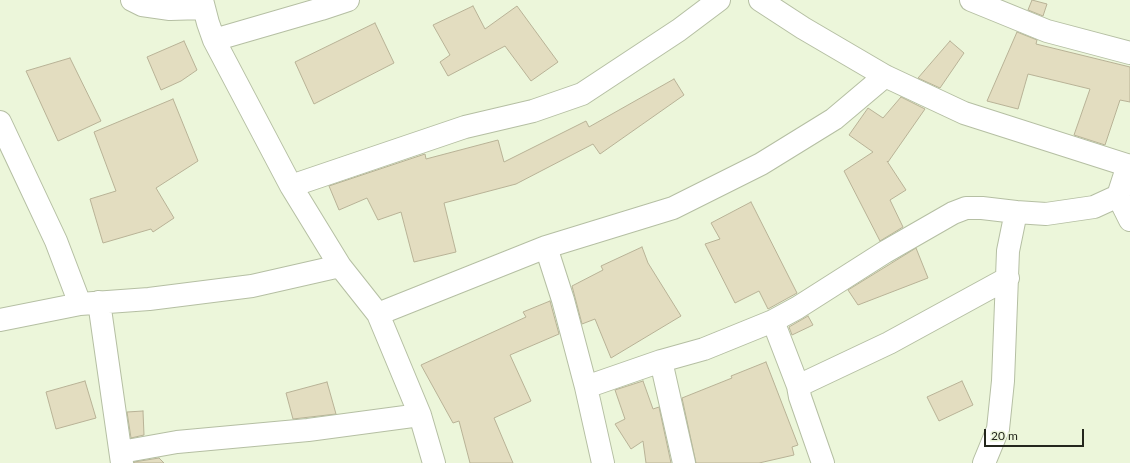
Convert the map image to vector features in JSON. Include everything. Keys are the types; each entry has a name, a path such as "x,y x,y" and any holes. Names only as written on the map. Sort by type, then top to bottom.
{"street":[{"path":"132,0 142,5 170,9 203,4 214,40 291,186 340,266 378,314 420,415 434,463"},
{"path":"214,40 348,0"},
{"path":"291,186 465,127 533,111 582,94 679,30 719,0"},
{"path":"586,387 704,348 773,321 797,308 885,252 953,213 966,208 1046,214 1094,207 1118,196 1129,165 964,113 885,76 803,28 760,0"},
{"path":"971,0 1048,31 1130,53"},
{"path":"378,314 546,247 672,208 761,164 834,119 885,76"},
{"path":"0,122 56,241 90,303 121,458 177,442 308,430 420,415"},
{"path":"1118,196 1130,220"},
{"path":"984,463 998,428 1003,381 1008,251 1016,212"},
{"path":"546,247 563,300 586,387 603,463"},
{"path":"0,320 90,303 150,299 252,286 340,266"},
{"path":"798,386 889,343 1008,278"},
{"path":"773,321 798,386 800,397 822,463"},
{"path":"661,361 684,463"}],"building":[{"path":"1032,0 1047,4 1043,16 1028,10"},
{"path":"473,6 485,29 517,6 558,62 531,81 505,46 448,76 440,62 450,55 433,25"},
{"path":"375,23 394,63 314,104 295,62"},
{"path":"1017,32 1037,40 1036,44 1130,67 1130,102 1120,100 1105,145 1074,135 1090,89 1028,74 1018,109 987,101"},
{"path":"184,41 197,70 181,81 161,90 147,57"},
{"path":"950,41 964,53 940,88 918,78"},
{"path":"70,58 101,121 58,141 26,71"},
{"path":"674,79 684,95 600,154 593,144 516,184 444,203 456,252 414,262 401,212 378,220 367,198 339,210 329,186 425,154 426,159 498,140 504,162 586,121 589,127"},
{"path":"901,97 925,109 888,162 887,161 906,190 890,200 903,227 880,241 844,171 873,152 849,135 868,108 883,118"},
{"path":"173,99 198,161 156,188 174,218 153,232 151,229 103,243 90,199 116,191 94,132"},
{"path":"751,202 797,293 768,309 759,291 735,303 705,244 720,239 711,223"},
{"path":"642,247 648,263 681,316 611,358 595,319 582,324 572,286 603,270 601,266"},
{"path":"916,248 928,278 858,305 848,290"},
{"path":"550,301 559,334 510,355 531,401 494,418 513,463 470,463 459,421 453,423 421,365 526,317 523,312"},
{"path":"808,316 813,325 792,335 789,327"},
{"path":"766,362 798,445 792,447 794,455 759,463 696,463 682,398 732,378 731,376"},
{"path":"85,381 96,418 56,429 46,392"},
{"path":"643,381 653,409 659,407 671,463 646,463 643,441 631,449 615,424 625,419 615,390"},
{"path":"962,381 973,405 939,421 927,397"},
{"path":"327,382 336,414 293,419 286,393"},
{"path":"143,411 144,435 131,438 127,412"},
{"path":"159,458 164,463 134,463 134,462"}]}
